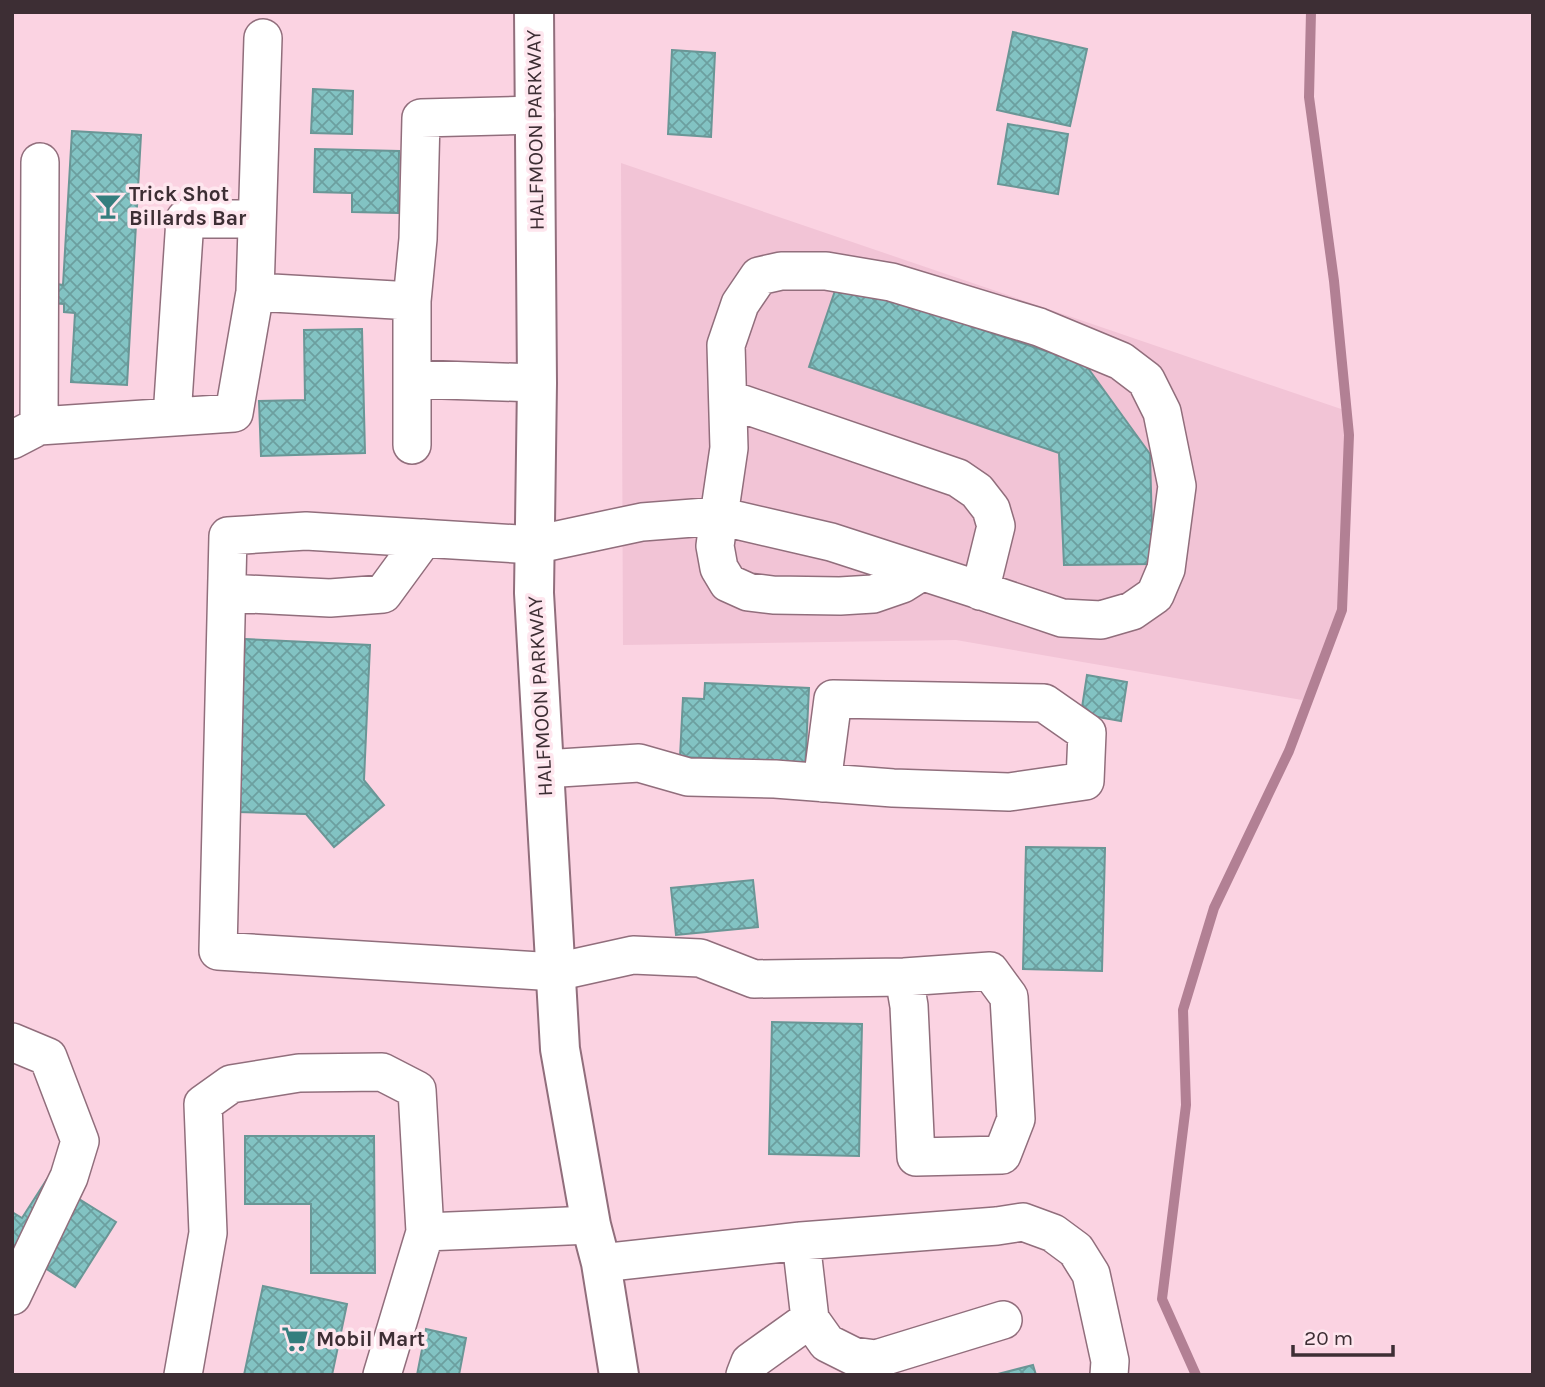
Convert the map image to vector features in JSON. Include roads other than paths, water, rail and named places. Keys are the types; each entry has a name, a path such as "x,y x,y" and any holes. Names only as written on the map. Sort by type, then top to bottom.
{"main road":[{"name":"HALFMOON PARKWAY","path":"534,12 537,383 534,593 560,1049 591,1225 601,1263 619,1375"}],"lane":[{"path":"40,162 26,433 234,413 255,292 263,38"},
{"path":"412,445 412,301 418,239 421,118 535,116"},
{"path":"172,417 185,219 257,219"},
{"path":"904,977 909,1006 916,1157 1002,1155 1016,1119 1009,997 990,971 904,977 754,979 700,958 633,954 556,972 218,951 228,536 306,531 534,545 642,522 719,516 831,542 1062,618 1101,621 1132,611 1155,595 1166,569 1178,486 1162,412 1146,380 1121,361 1040,327 891,282 826,271 781,271 760,276 740,304 726,345 729,448 719,516 715,546 719,568 728,583 748,592 773,595 873,594 902,584 921,572"},
{"path":"255,292 412,301"},
{"path":"412,379 537,383"},
{"path":"727,399 958,478 977,491 991,509 996,526 980,591"},
{"path":"227,593 330,598 383,594 424,538"},
{"path":"544,769 639,763 688,777 1009,792 1086,781 1087,733 1044,703 833,699 822,783"},
{"path":"12,1042 48,1056 80,1141 69,1177 12,1296"},
{"path":"183,1375 208,1233 204,1104 231,1084 299,1073 382,1072 417,1090 425,1232 382,1375"},
{"path":"601,1263 801,1241 1023,1222 1053,1233 1076,1250 1091,1274 1105,1370"},
{"path":"425,1232 591,1225"},
{"path":"801,1241 810,1320 827,1343 853,1356 876,1359 1003,1320"},
{"path":"745,1375 750,1362 810,1320"}],"waterway":[{"path":"1196,1375 1162,1299 1186,1105 1183,1010 1214,908 1289,751 1342,610 1349,435 1334,281 1309,97 1311,12"}],"place":[{"name":"Trick Shot Billards Bar","path":"108,206"},
{"name":"Mobil Mart","path":"295,1339"}]}
